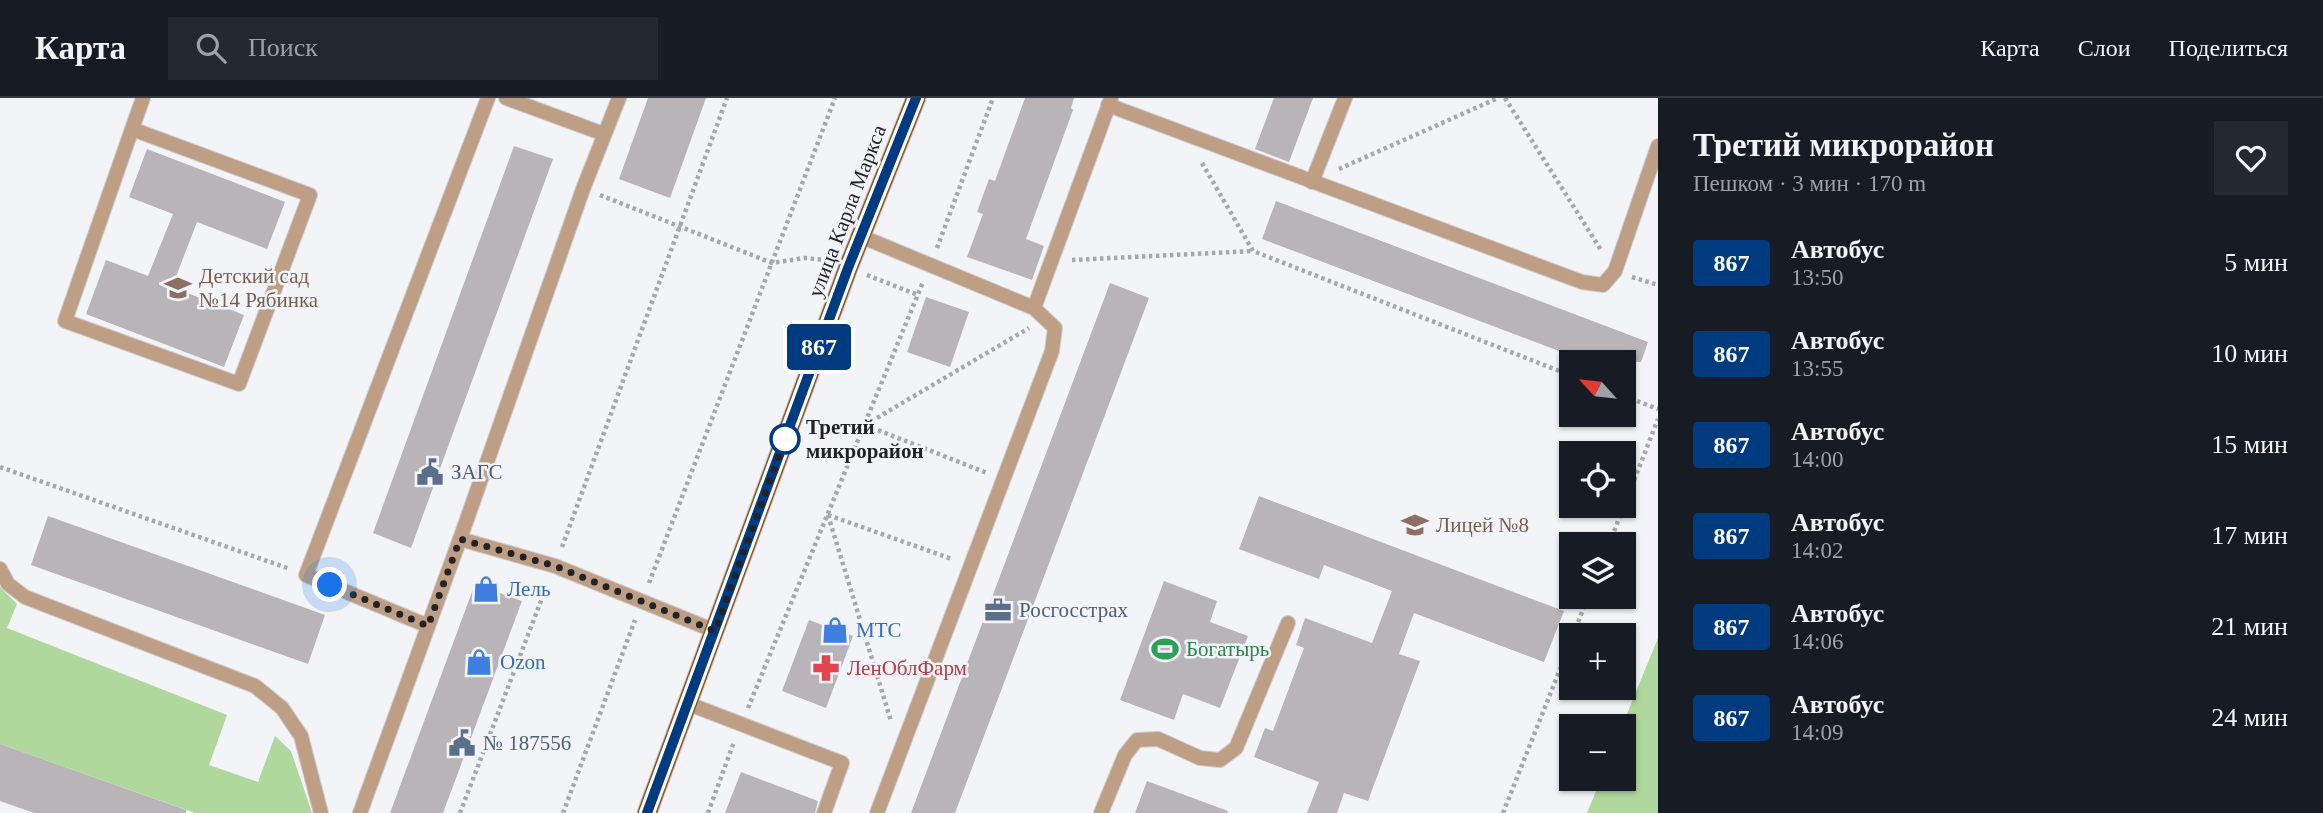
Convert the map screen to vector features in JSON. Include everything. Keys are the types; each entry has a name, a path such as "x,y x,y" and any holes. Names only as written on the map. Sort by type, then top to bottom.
{"main road":[{"name":"улица Карла Маркса","path":"647,813 860,236 916,98"}],"lane":[{"path":"132,129 310,195 239,384 65,321 132,129 144,98"},
{"path":"428,626 306,575 488,98"},
{"path":"506,98 604,134"},
{"path":"360,813 583,189 619,98"},
{"path":"1312,182 1345,98"},
{"path":"1040,313 1052,261 1110,102 1186,135 1312,182 1582,282 1603,285 1615,271 1658,146"},
{"path":"860,236 1040,313 1055,328 1052,351 877,813"},
{"path":"460,539 555,566 715,631"},
{"path":"0,569 8,584 25,597 255,685 282,708 301,736 321,813"},
{"path":"1101,813 1125,755 1137,740 1158,739 1200,758 1220,760 1236,748 1288,623"},
{"path":"689,704 842,763 824,813"}],"path":[{"path":"460,813 555,566 727,98"},
{"path":"563,813 835,98"},
{"path":"708,813 741,723 930,266 993,98"},
{"path":"1312,182 1498,98"},
{"path":"1505,98 1615,271"},
{"path":"1186,135 1253,251"},
{"path":"583,189 772,262 804,258 824,259 918,295"},
{"path":"1052,261 1253,251 1559,371"},
{"path":"864,425 1040,313"},
{"path":"1636,401 1658,410"},
{"path":"1636,475 1658,419"},
{"path":"864,425 1003,479"},
{"path":"0,467 306,575"},
{"path":"827,514 971,566"},
{"path":"827,514 900,752"},
{"path":"1503,813 1559,670"}],"green space":[{"path":"0,587 17,604 7,628 227,715 209,765 258,782 275,736 291,751 312,813 195,813 0,744"},
{"path":"1658,638 1658,813 1587,813 1596,791 1636,791 1636,714 1627,714 1633,700 1636,700 1636,692"}],"building":[{"path":"648,98 706,98 670,198 619,179"},
{"path":"1025,98 1074,98 1071,108 1073,110 1026,239 1044,246 1032,280 967,257 983,214 977,212 989,179 995,181"},
{"path":"1274,98 1313,98 1289,162 1255,149"},
{"path":"514,146 553,159 411,548 373,533"},
{"path":"147,149 285,202 267,249 197,222 172,287 244,315 224,367 86,314 106,260 148,276 173,214 129,197"},
{"path":"1276,201 1648,342 1641,362 1636,362 1636,350 1559,351 1262,239"},
{"path":"1110,283 1149,298 955,813 911,813"},
{"path":"926,297 969,312 950,367 907,352"},
{"path":"1259,496 1564,611 1544,662 1414,613 1399,654 1420,661 1368,801 1344,793 1337,813 1307,813 1319,782 1254,757 1265,728 1273,731 1304,648 1296,645 1305,618 1372,643 1392,591 1324,565 1319,579 1239,549"},
{"path":"48,516 325,615 308,664 31,565"},
{"path":"1164,581 1217,601 1210,622 1248,636 1220,708 1183,694 1174,720 1120,700"},
{"path":"475,584 522,601 443,813 390,813"},
{"path":"809,620 853,636 826,708 782,691"},
{"path":"0,744 186,810 186,813 34,813 0,801"},
{"path":"741,772 818,801 815,813 725,813"},
{"path":"1147,781 1228,811 1135,813"}],"bus line":[{"name":"867","path":"647,813 848,268 916,98"}],"place":[{"name":"Детский сад №14 Рябинка","path":"178,288"},
{"name":"Третий микрорайон","path":"785,439"},
{"name":"ЗАГС","path":"430,472"},
{"name":"Лицей №8","path":"1415,525"},
{"name":"Лель","path":"486,589"},
{"name":"Росгосстрах","path":"998,610"},
{"name":"МТС","path":"835,630"},
{"name":"Богатырь","path":"1165,649"},
{"name":"Ozon","path":"479,662"},
{"name":"ЛенОблФарм","path":"826,668"},
{"name":"№ 187556","path":"462,743"}],"route":[{"path":"330,585 428,626 460,539 555,566 715,631 785,439"}]}
